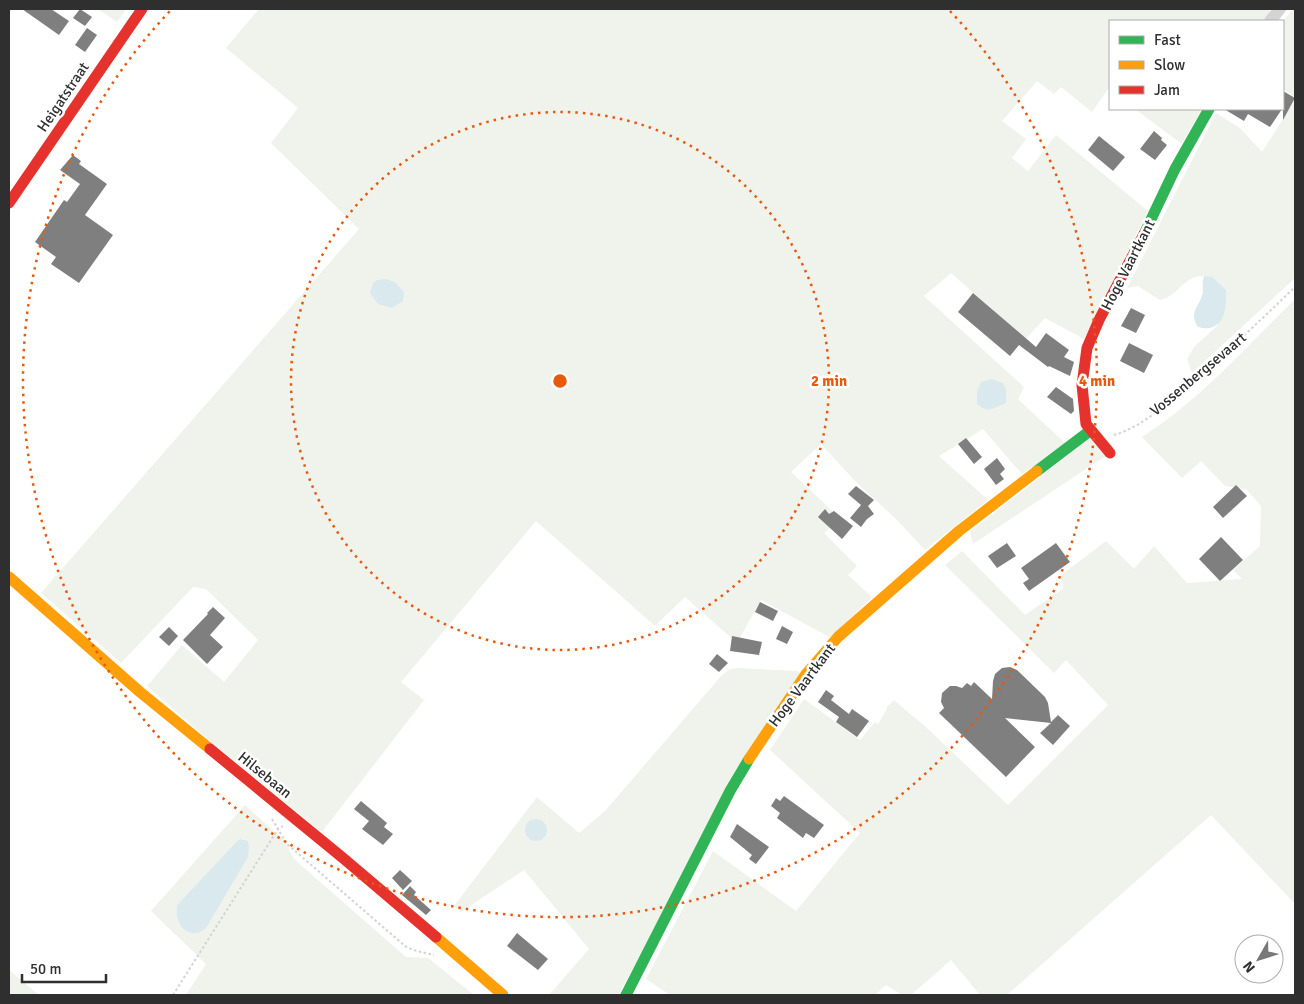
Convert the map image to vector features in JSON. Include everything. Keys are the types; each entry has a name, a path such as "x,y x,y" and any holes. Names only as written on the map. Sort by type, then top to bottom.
{"street":[{"name":"Heigatstraat","path":"9,203 142,9"},
{"path":"1271,20 1280,9"},
{"name":"Hoge Vaartkant","path":"1110,453 1086,424 1082,385 1087,348 1099,320 1147,229 1175,169 1208,110"},
{"name":"Hoge Vaartkant","path":"626,995 730,792 753,752 806,674 838,637 959,531 1091,430"},
{"name":"Hilsebaan","path":"9,577 140,692 343,858 503,995"}],"path":[{"name":"Vossenbergsevaart","path":"1091,430 1106,438 1124,432 1166,405 1295,287"},
{"name":"Hilsebaan","path":"268,813 286,844 405,946 437,956"},
{"path":"173,995 278,829 294,818"}],"shaded area":[{"path":"98,9 126,9 117,22"},
{"path":"259,9 1267,9 1271,12 1265,20 1109,20 1109,90 1092,112 1061,87 1054,94 1037,81 1002,121 1026,139 1012,158 1028,171 1056,135 1148,211 1084,339 1045,318 1026,339 951,273 924,296 1024,387 1018,399 1066,444 1022,474 983,429 939,456 988,500 925,550 897,520 854,480 821,444 791,472 840,518 824,533 857,566 848,575 872,597 831,638 761,600 737,643 685,597 655,626 536,521 401,682 424,700 322,832 211,742 147,686 182,645 224,682 258,640 206,589 193,587 121,663 41,593 359,229 271,143 298,108 226,48"},
{"path":"1295,9 1295,97 1284,90 1284,20"},
{"path":"1295,100 1295,278 1192,373 1187,359 1194,347 1218,325 1212,277 1199,276 1193,278 1171,295 1160,300 1138,286 1127,288 1216,113 1240,128 1262,152"},
{"path":"1136,110 1201,110 1182,144"},
{"path":"1204,276 1212,277 1226,290 1226,305 1222,318 1213,327 1207,328 1198,327 1194,317 1202,297"},
{"path":"386,279 395,282 404,292 403,301 392,308 378,304 370,293 373,283 377,280"},
{"path":"1295,299 1295,904 1211,815 1007,995 980,995 951,960 911,995 902,995 886,985 875,995 670,995 646,979 713,851 796,911 860,833 770,750 804,699 860,740 875,722 878,724 886,708 894,700 928,729 1008,805 1108,705 1066,660 1054,673 945,565 962,551 1025,615 1064,588 1060,576 1106,541 1134,569 1154,546 1187,583 1242,579 1233,570 1260,546 1261,506 1246,489 1225,486 1201,461 1182,478 1142,437 1203,390"},
{"path":"991,379 1003,383 1006,389 1006,403 994,408 985,409 977,404 977,392 981,382"},
{"path":"1094,435 1111,454 973,544 970,532"},
{"path":"730,669 797,671 801,673 618,995 549,995 589,949 524,870 461,912 454,906 537,797 579,833 605,811 722,675"},
{"path":"245,805 285,841 294,859 406,957 428,958 474,995 186,995 206,964 151,911","holes":["244,839 195,933 186,930 178,919 177,905 238,840"]},
{"path":"536,819 544,822 547,830 544,838 536,841 528,838 525,830 528,822"},
{"path":"241,839 248,841 248,857 206,928 200,932 188,932 177,918 177,905"},
{"path":"9,970 39,995 9,995"}],"building":[{"path":"22,9 51,9 69,21 59,35"},
{"path":"80,9 92,17 85,26 73,18"},
{"path":"87,28 97,35 85,52 75,45"},
{"path":"1284,92 1295,98 1283,120 1284,110"},
{"path":"1226,110 1281,110 1270,127 1248,114 1244,121"},
{"path":"1154,131 1167,145 1155,160 1140,149"},
{"path":"1099,136 1125,157 1113,171 1088,150"},
{"path":"73,155 81,161 79,164 107,184 85,215 113,235 79,283 51,264 56,257 35,242 64,200 67,202 80,184 60,170"},
{"path":"973,293 1036,347 1046,333 1069,350 1064,357 1074,362 1070,376 1048,367 1019,345 1010,356 958,312"},
{"path":"1131,308 1145,315 1136,333 1121,326"},
{"path":"1129,343 1153,355 1144,373 1120,361"},
{"path":"1056,387 1073,399 1074,411 1071,414 1047,397"},
{"path":"966,438 982,457 974,464 958,444"},
{"path":"997,458 1005,469 1000,474 1004,479 996,485 984,469"},
{"path":"1236,485 1247,496 1223,518 1213,507"},
{"path":"856,486 874,500 868,506 874,514 861,527 850,518 861,505 848,494"},
{"path":"825,509 829,514 834,511 853,526 842,539 818,517"},
{"path":"1221,537 1243,560 1220,581 1199,559"},
{"path":"1007,543 1016,556 997,568 988,556"},
{"path":"1056,543 1070,562 1029,591 1023,583 1029,579 1021,568"},
{"path":"760,602 778,611 773,621 755,612"},
{"path":"213,607 225,618 210,635 223,647 207,664 183,640"},
{"path":"782,626 793,632 787,644 776,639"},
{"path":"169,627 178,636 169,646 159,637"},
{"path":"732,636 762,642 759,655 730,651"},
{"path":"717,654 728,663 719,672 709,664"},
{"path":"1010,667 1017,670 1045,697 1048,703 1051,722 1058,715 1070,726 1053,745 1040,733 1051,723 1005,718 1035,747 1006,777 939,713 944,708 941,702 942,693 950,686 962,688 967,683 971,686 974,682 992,699 995,674 1002,668"},
{"path":"826,690 834,696 831,700 849,714 852,709 869,721 857,737 836,722 839,717 818,702"},
{"path":"784,796 824,825 814,838 806,833 803,838 777,818 780,813 771,806 776,798 780,801"},
{"path":"361,801 387,823 384,827 393,834 383,845 362,829 369,821 354,809"},
{"path":"737,824 769,847 756,864 749,859 752,855 730,837"},
{"path":"400,870 412,881 403,890 392,878"},
{"path":"410,886 416,892 414,895 431,910 426,915 402,895"},
{"path":"517,933 548,959 538,970 507,946"}],"traffic: fast":[{"path":"1144,234 1175,169 1208,110"},
{"path":"1037,471 1091,430"},
{"path":"626,995 730,791 749,759"}],"traffic: slow":[{"path":"749,759 806,674 838,637 959,531 1037,471"},
{"path":"9,577 140,692 210,749"},
{"path":"436,937 503,995"}],"traffic: jam":[{"path":"9,203 142,9"},
{"path":"1110,453 1086,424 1082,385 1087,348 1099,320 1144,234"},
{"path":"210,749 436,937"}]}
